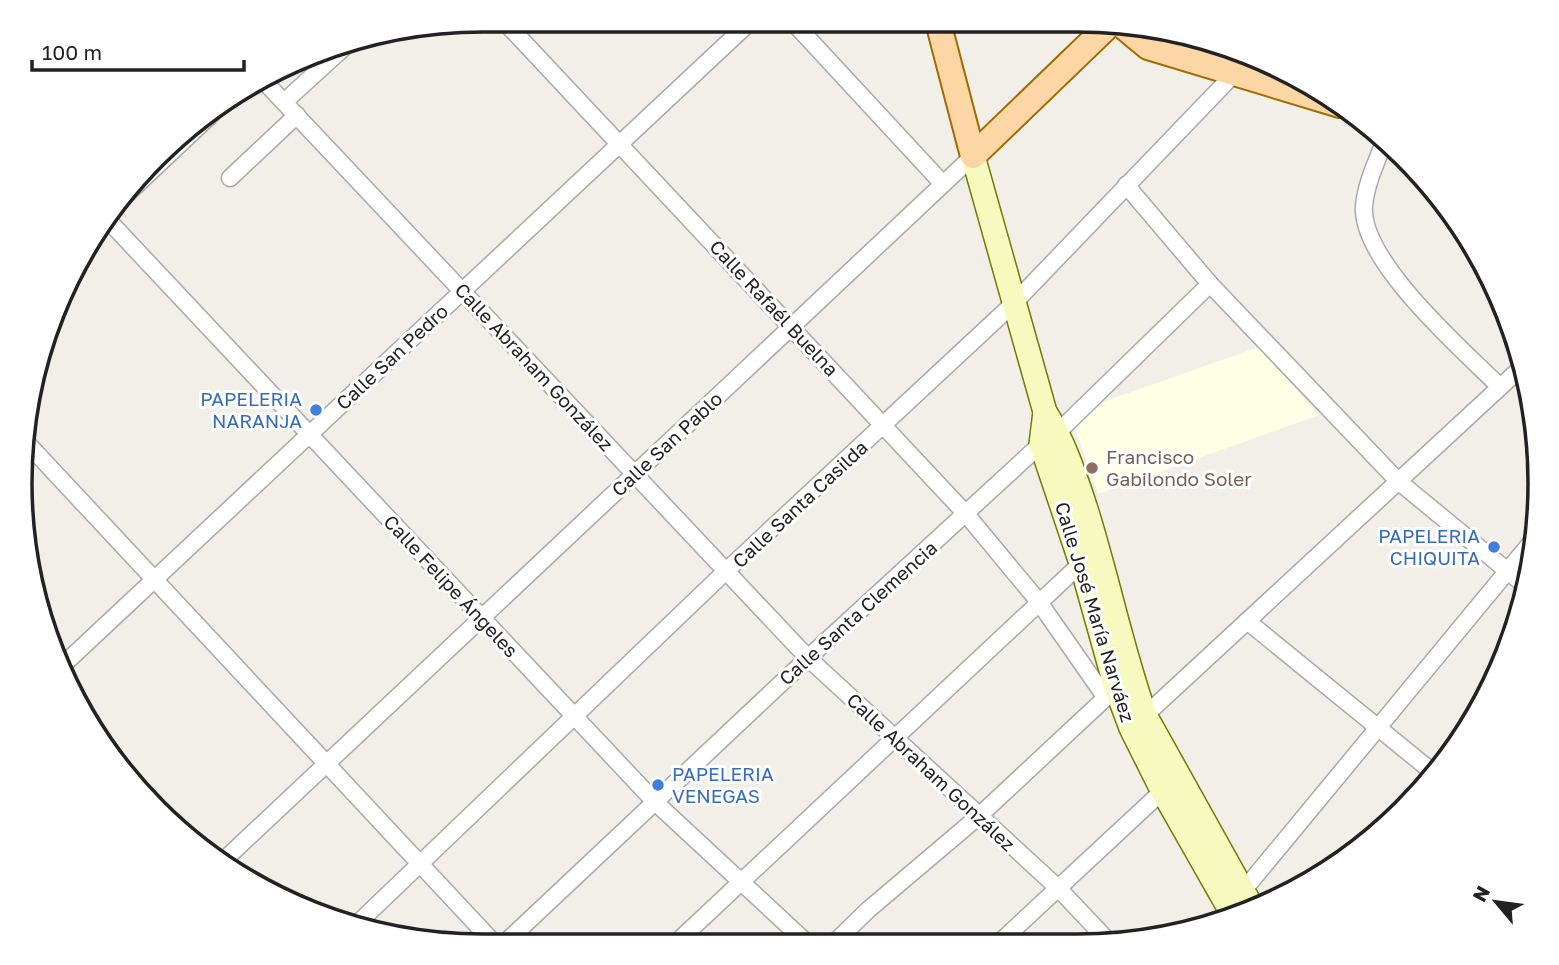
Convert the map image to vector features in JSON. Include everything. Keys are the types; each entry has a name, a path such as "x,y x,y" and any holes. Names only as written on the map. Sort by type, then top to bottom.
{"main road":[{"name":"Calle José María Narváez","path":"941,32 973,156"},
{"name":"Calle San Pablo","path":"973,156 1102,32"},
{"path":"1133,35 1148,47 1307,95"}],"street":[{"name":"Calle Rafaél Buelna","path":"514,32 966,514 1119,692"},
{"name":"Calle San Pedro","path":"68,660 739,32"},
{"path":"802,32 943,184"},
{"path":"284,102 334,57"},
{"name":"Calle Santa Casilda","path":"363,917 726,571 1014,302 1234,74"},
{"name":"Calle Abraham González","path":"269,86 808,658 1058,888 1101,933"},
{"path":"230,178 297,115"},
{"path":"1381,150 1367,188 1364,208 1373,245 1405,289 1500,387"},
{"name":"Calle San Pablo","path":"229,855 973,156"},
{"name":"Calle José María Narváez","path":"973,156 1045,412 1081,563 1119,692 1138,721 1238,903"},
{"path":"1126,185 1210,284 1398,481 1517,579"},
{"name":"Calle Felipe Ángeles","path":"113,225 481,620 655,802 797,934"},
{"name":"Calle Santa Clemencia","path":"515,934 808,658 1050,438 1210,284"},
{"path":"1138,721 1514,374"},
{"name":"Calle José María Narváez","path":"1050,438 1071,464 1098,547 1119,692"},
{"path":"32,449 486,934"},
{"path":"686,934 1098,547"},
{"path":"1241,902 1522,554"},
{"path":"1247,621 1426,767"},
{"path":"843,934 1119,692"},
{"path":"1009,934 1171,783"}],"shaded area":[{"path":"1259,347 1319,415 1098,494 1074,425 1097,404"}],"place":[{"name":"PAPELERIA NARANJA","path":"316,410"},
{"name":"Francisco Gabilondo Soler","path":"1092,468"},
{"name":"PAPELERIA CHIQUITA","path":"1494,547"},
{"name":"PAPELERIA VENEGAS","path":"658,785"}]}
